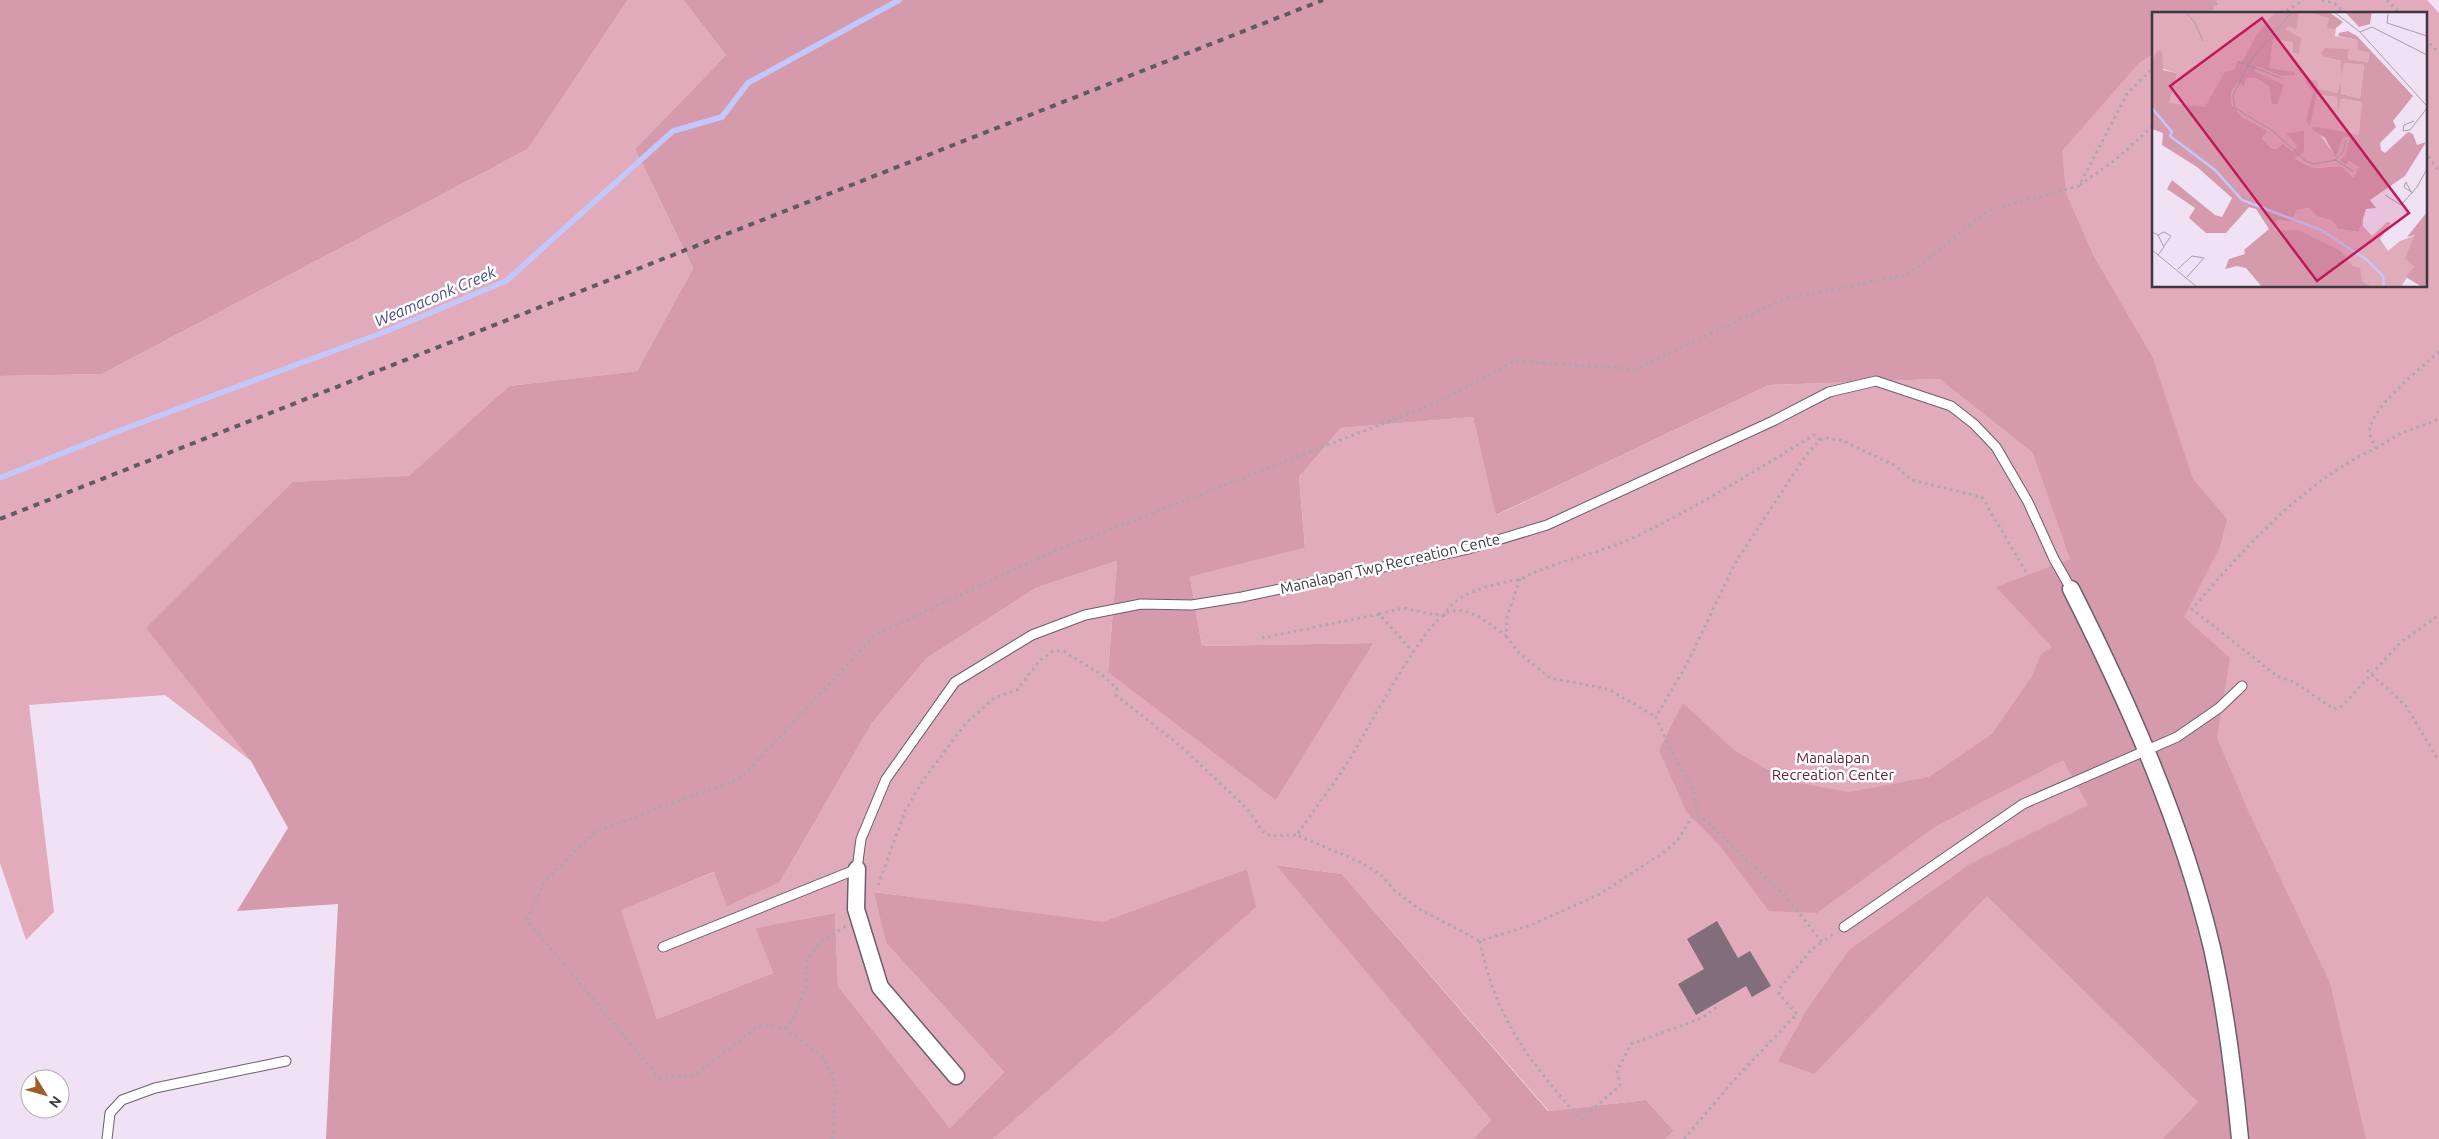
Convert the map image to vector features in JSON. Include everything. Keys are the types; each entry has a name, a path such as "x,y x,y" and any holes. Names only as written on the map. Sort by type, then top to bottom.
{"street":[{"path":"2071,589 2112,669 2147,750 2181,841 2212,949 2232,1059 2240,1139"},
{"name":"Manalapan Twp Recreation Cente","path":"857,869 856,909 880,987 956,1076"}],"lane":[{"name":"Manalapan Twp Recreation Cente","path":"857,869 861,839 886,779 955,682 1032,635 1085,615 1141,604 1192,605 1242,597 1468,549 1547,525 1773,421 1829,392 1876,381 1951,406 1974,424 1996,446 2028,502 2054,559 2071,589"},
{"path":"1844,928 2023,804 2147,750 2197,725 2242,686"},
{"path":"663,947 857,869"},
{"path":"108,1139 110,1113 122,1100 155,1088 286,1061"}],"path":[{"path":"2208,12 2220,0"},
{"path":"2283,12 2304,0"},
{"path":"2322,0 2335,4 2344,12"},
{"path":"2387,0 2398,12"},
{"path":"2426,40 2439,53"},
{"path":"2079,186 2127,94 2152,69"},
{"path":"833,1139 835,1090 833,1076 823,1057 786,1029 758,1026 695,1075 659,1078 527,920 546,881 595,832 741,778 876,634 1057,550 1441,401 1514,361 1635,369 1784,299 1908,276 1990,210 2079,186 2116,160 2152,127"},
{"path":"2426,153 2439,172"},
{"path":"2376,448 2370,433 2376,414 2396,392 2439,352"},
{"path":"2439,419 2400,434 2322,481 2270,522 2232,560 2192,609 2277,676 2294,682 2334,709 2342,706 2369,672 2400,643 2439,615"},
{"path":"1297,835 1350,759 1414,653 1432,626 1445,615 1448,607 1464,596 1480,589 1520,579 1527,574 1548,566 1594,553 1627,540 1694,506 1814,435 1820,440"},
{"path":"1656,717 1688,662 1735,563 1805,458 1820,440 1827,438 1844,441 1896,466 1911,480 1982,497 2026,572"},
{"path":"1506,636 1507,618 1520,579"},
{"path":"1262,638 1403,608 1431,614 1445,615 1464,611 1474,614 1506,636 1519,653 1550,678 1603,688 1630,700 1656,717 1668,746 1693,791 1697,817"},
{"path":"1379,614 1414,653"},
{"path":"878,885 906,809 951,742 966,724 994,698 1011,694 1022,686 1040,660 1053,651 1063,651 1102,674 1117,688 1116,695 1178,744 1249,811 1262,831 1270,836 1297,835 1360,862 1380,874 1395,891 1419,909 1480,941 1530,925 1600,894 1664,852 1677,841 1692,817 1702,817 1787,898 1822,942"},
{"path":"2369,672 2406,706 2439,761"},
{"path":"786,1029 797,1011 806,988 806,959 820,942 859,918"},
{"path":"1684,1139 1735,1078 1797,1014 1778,994 1780,988 1812,949 1844,928"},
{"path":"1480,941 1489,977 1508,1028 1547,1081 1581,1120 1620,1085 1617,1071 1631,1044 1702,1018 1720,1005"}],"green space":[{"path":"628,0 683,0 726,55 635,149 693,268 637,371 509,386 409,477 292,482 147,628 251,761 165,695 29,705 54,912 26,940 0,863 0,376 102,374 528,149"},
{"name":"Manalapan Recreation Center","path":"2167,0 2427,0 2439,13 2439,1139 1665,1139 1674,1131 1646,1100 1549,1111 1342,874 1277,865 1491,1120 1473,1139 993,1139 1255,907 1247,869 1103,923 875,892 886,943 1004,1072 950,1128 838,986 835,913 757,928 773,973 657,1019 620,910 715,872 780,882 872,723 927,658 1036,588 1117,561 1108,672 1373,643 1202,646 1190,577 1305,548 1299,477 1341,428 1473,417 1497,515 1769,385 1939,379 2032,452 1995,237 2152,18 2152,288 2426,288 2426,12 2157,12"}],"shaded area":[{"path":"0,0 628,0 528,149 102,374 0,376"},
{"path":"683,0 2217,0 2210,12 2152,12 2152,55 2139,63 2062,151 2066,193 2093,255 2153,358 2193,479 2227,519 2220,547 2184,617 2230,658 2217,738 2246,806 2330,983 2366,1139 2163,1139 2198,1102 1987,896 1814,1074 1778,1061 1808,1008 1849,950 1970,864 2088,805 2063,760 1936,826 1817,913 1769,911 1720,846 1686,811 1659,750 1683,703 1735,751 1788,781 1849,792 1929,777 1992,734 2032,676 2041,654 2052,647 1996,587 2070,559 2033,453 1939,379 1769,385 1496,515 1473,417 1341,428 1299,477 1305,548 1190,577 1202,646 1373,643 1276,800 1108,672 1117,561 1036,588 927,658 872,723 780,882 727,906 714,872 621,910 657,1019 773,973 756,928 835,913 838,986 950,1128 1004,1072 886,943 874,892 1103,922 1247,869 1256,907 993,1139 326,1139 338,904 237,911 288,828 251,761 146,628 292,482 409,476 509,386 637,371 693,268 635,149 726,55"},
{"path":"1276,865 1342,874 1548,1111 1646,1100 1674,1131 1665,1139 1473,1139 1491,1120"}],"building":[{"path":"1717,921 1738,958 1750,951 1771,986 1752,997 1746,986 1696,1015 1678,984 1704,969 1687,939"}],"waterway":[{"name":"Weamaconk Creek","path":"0,478 121,430 387,331 506,281 673,131 722,117 748,83 899,0"}],"railway":[{"path":"0,519 1323,0"}]}
